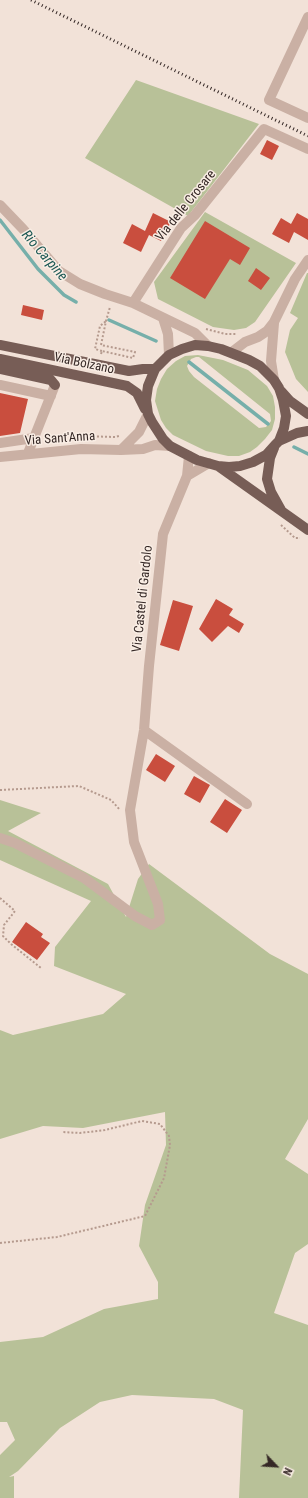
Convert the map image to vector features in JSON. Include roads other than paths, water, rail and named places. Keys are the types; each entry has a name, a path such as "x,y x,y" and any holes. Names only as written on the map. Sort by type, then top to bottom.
{"main road":[{"name":"Via Bolzano","path":"0,345 128,371 143,369 155,370"},
{"path":"308,414 290,401 260,366 232,352 208,346 195,345 168,355 155,370 148,386 146,400 148,414 163,439 170,446 189,456 213,464 229,467 240,466 253,462 266,455 277,443 297,432 308,431"},
{"name":"Via Bolzano","path":"0,360 127,386 138,393 148,414"},
{"path":"0,369 51,380 55,385"},
{"path":"276,384 283,400 286,416 284,428 270,458 267,479 270,492 283,513"},
{"path":"213,464 308,530"}],"street":[{"path":"308,17 269,100 308,118"},
{"name":"Via delle Crosare","path":"133,303 181,228 195,215 264,129 308,149"},
{"path":"0,205 59,271 80,284 133,303 195,333 208,346"},
{"path":"232,352 245,342 258,337 274,322 295,279 308,260"},
{"path":"163,318 168,334 168,355"},
{"path":"274,322 271,361 276,384"},
{"path":"0,385 51,396"},
{"path":"28,453 55,385"},
{"path":"121,450 139,432 148,414"},
{"path":"0,443 34,438"},
{"name":"Via Sant'Anna","path":"0,457 28,453 81,449 121,450 144,449 155,445 170,446"},
{"name":"Via Castel di Gardolo","path":"0,838 15,843 84,878 135,916 152,925 160,920 158,904 134,842 130,810 144,730 163,534 187,476 189,456"},
{"path":"187,476 213,464"},
{"path":"144,730 247,804"}],"waterway":[{"name":"Rio Carpine","path":"0,220 38,269 64,295 76,302"},
{"name":"Rio Carpine","path":"109,320 156,341"},
{"name":"Rio Carpine","path":"189,362 268,424"},
{"name":"Rio Carpine","path":"294,447 308,454"}],"railway":[{"path":"31,0 308,136"}]}
